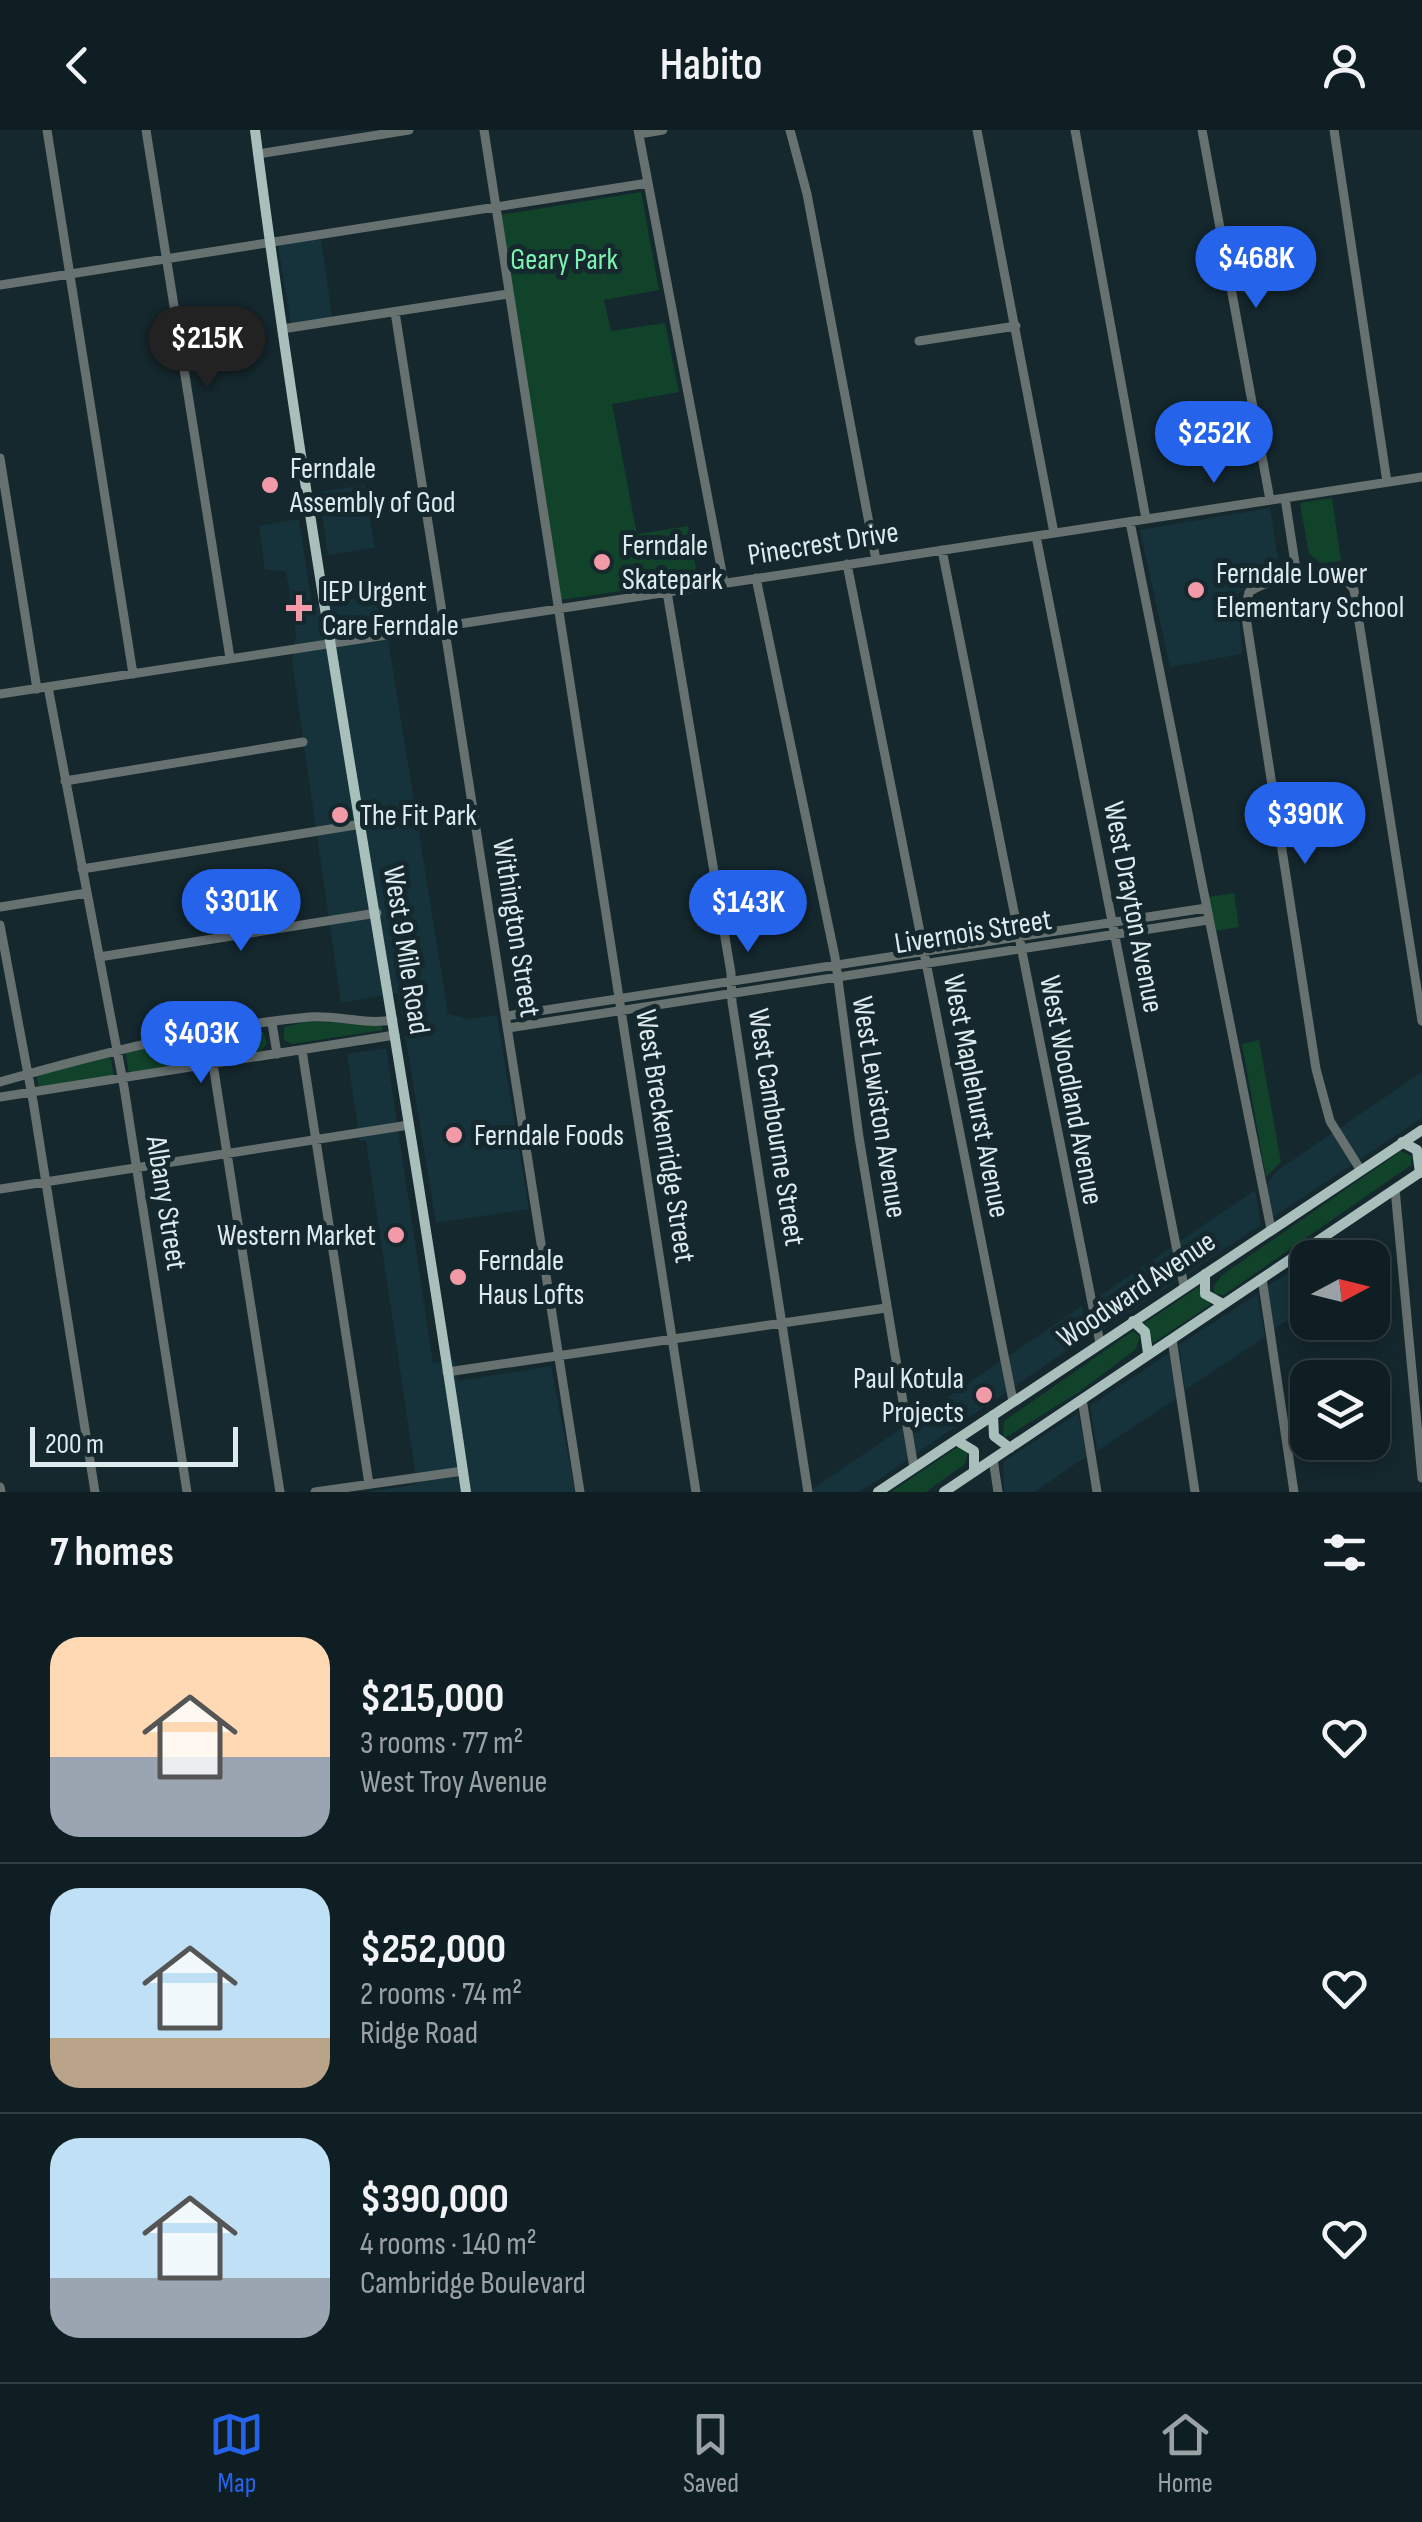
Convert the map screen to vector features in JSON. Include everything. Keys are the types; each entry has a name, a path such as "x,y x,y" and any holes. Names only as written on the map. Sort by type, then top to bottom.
{"main road":[{"name":"West 9 Mile Road","path":"255,130 282,329 466,1492"},
{"name":"Woodward Avenue","path":"878,1492 1422,1130"},
{"path":"1402,1142 1417,1150 1421,1172"},
{"name":"Woodward Avenue","path":"944,1492 1421,1172"},
{"path":"1204,1274 1207,1298 1223,1304"},
{"path":"1133,1321 1145,1332 1148,1353"},
{"path":"992,1415 994,1436 1010,1448"},
{"path":"956,1440 974,1451 974,1471"}],"street":[{"path":"47,130 133,674"},
{"path":"146,130 230,658"},
{"path":"258,154 409,130"},
{"name":"West Breckenridge Street","path":"484,130 696,1492"},
{"path":"663,130 639,132 724,583"},
{"path":"790,130 807,194 876,560"},
{"path":"1075,130 1146,519"},
{"path":"1202,130 1270,500"},
{"path":"1334,130 1388,482"},
{"path":"981,133 1054,533"},
{"path":"0,285 648,183"},
{"path":"282,329 508,294"},
{"name":"Withington Street","path":"395,312 580,1492"},
{"path":"919,341 1016,326"},
{"name":"Albany Street","path":"0,458 122,1078 187,1492"},
{"name":"Pinecrest Drive","path":"0,694 1422,477"},
{"path":"1285,498 1297,576"},
{"path":"1130,522 1271,1228"},
{"name":"West Drayton Avenue","path":"1036,536 1184,1286"},
{"name":"West Woodland Avenue","path":"942,550 1100,1343"},
{"name":"West Maplehurst Avenue","path":"847,564 1013,1401"},
{"path":"1360,1169 1330,1121 1316,1069 1245,610 1250,592 1264,583 1297,576 1338,575 1354,590 1422,1021"},
{"name":"West Lewiston Avenue","path":"756,578 835,966 914,1468"},
{"name":"West Cambourne Street","path":"666,592 732,982 808,1492"},
{"path":"66,781 304,742"},
{"path":"82,869 362,824"},
{"path":"0,907 87,894"},
{"name":"Livernois Street","path":"506,1016 1206,908"},
{"path":"99,957 376,913"},
{"name":"Livernois Street","path":"508,1028 1208,920"},
{"path":"0,925 32,1092 95,1492"},
{"path":"0,1082 116,1048 272,1023 322,1017 358,1023 393,1020"},
{"path":"272,1023 277,1054"},
{"path":"0,1097 395,1035"},
{"path":"302,1050 369,1484"},
{"path":"213,1064 280,1492"},
{"path":"0,1189 409,1126"},
{"path":"1396,1189 1422,1478"},
{"path":"1262,1278 1294,1492"},
{"path":"447,1372 886,1308"},
{"path":"1409,1326 1421,1324"},
{"path":"1172,1339 1195,1492"},
{"path":"1082,1400 1096,1492"},
{"path":"993,1459 998,1492"},
{"path":"315,1492 463,1470"},
{"path":"403,1478 405,1492"}],"shaded area":[{"path":"321,239 332,317 291,325 278,245"},
{"path":"364,485 375,548 328,555 319,492"},
{"name":"Ferndale Lower Elementary School","path":"1270,508 1278,559 1238,594 1242,654 1170,667 1140,530"},
{"path":"299,519 312,605 381,595 448,1014 469,1019 497,1015 529,1209 436,1223 398,993 341,1003 292,662 296,636 286,571 265,570 259,526"},
{"path":"386,1048 433,1363 454,1360 458,1381 551,1366 575,1492 367,1492 417,1484 366,1141 360,1141 347,1054"},
{"path":"1422,1072 1422,1118 1275,1216 1269,1213 1265,1186 1278,1170"},
{"path":"1255,1190 1261,1225 1101,1331 1094,1300"},
{"path":"1290,1271 1290,1319 1274,1329 1268,1286"},
{"path":"1257,1294 1265,1337 1185,1390 1179,1345"},
{"path":"1082,1306 1088,1336 875,1482 858,1492 808,1492"},
{"path":"1169,1353 1177,1398 1097,1451 1090,1406"},
{"path":"1078,1413 1087,1456 1034,1492 1004,1492 1003,1462"}],"green space":[{"name":"Geary Park","path":"641,192 659,290 604,300 611,331 665,323 679,392 612,404 637,534 688,526 698,580 560,600 500,215"},
{"path":"1332,498 1341,561 1321,563 1309,554 1300,503"},
{"path":"1234,893 1239,927 1214,931 1208,897"},
{"path":"309,1021 382,1026 383,1030 292,1044 284,1040 284,1027"},
{"path":"254,1029 264,1033 267,1043 261,1052 129,1073 125,1050"},
{"path":"1259,1040 1281,1162 1266,1177 1242,1044"},
{"path":"110,1054 114,1076 38,1087 37,1076"},
{"path":"1401,1151 1412,1156 1411,1165 1303,1240 1290,1240 1290,1249 1224,1295 1215,1294 1213,1287 1222,1275"},
{"path":"1200,1286 1210,1305 1153,1343 1145,1323"},
{"path":"1133,1331 1140,1336 1136,1349 1079,1392 1003,1439 1004,1421"},
{"path":"959,1446 968,1452 965,1464 926,1492 891,1492"}],"place":[{"name":"Ferndale Assembly of God","path":"270,485"},
{"name":"Ferndale Skatepark","path":"602,562"},
{"name":"Ferndale Lower Elementary School","path":"1196,590"},
{"name":"IEP Urgent Care Ferndale","path":"299,608"},
{"name":"The Fit Park","path":"340,815"},
{"name":"Ferndale Foods","path":"454,1135"},
{"name":"Western Market","path":"396,1235"},
{"name":"Ferndale Haus Lofts","path":"458,1277"},
{"name":"Paul Kotula Projects","path":"984,1395"}]}
